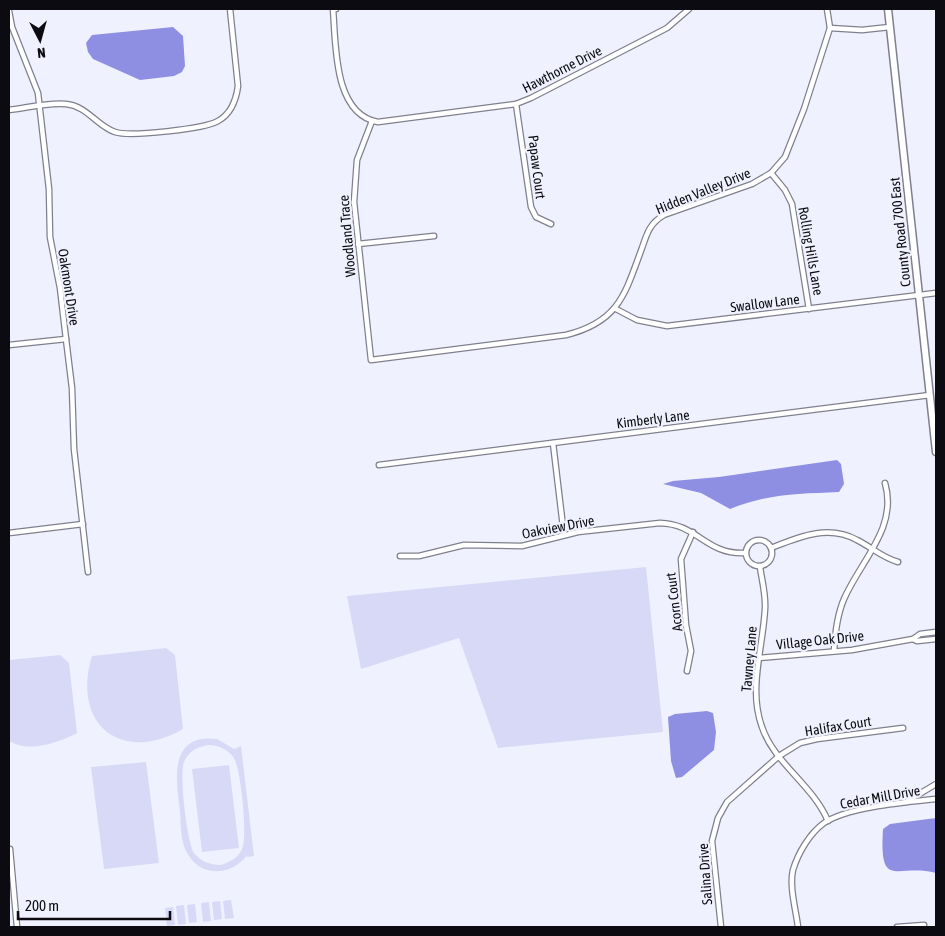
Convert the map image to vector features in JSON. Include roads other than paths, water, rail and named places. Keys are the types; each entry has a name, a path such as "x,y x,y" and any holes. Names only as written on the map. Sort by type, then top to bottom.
{"main road":[{"name":"County Road 700 East","path":"888,9 936,452"}],"street":[{"path":"9,110 59,104 74,106 87,112 109,130 124,134 204,126 216,122 231,110 236,99 238,79 230,9"},
{"path":"335,9 340,75 344,90 350,104 363,117 372,121"},
{"name":"Hawthorne Drive","path":"372,121 388,121 516,104 667,28 689,9"},
{"path":"827,9 830,28 862,30 890,27"},
{"name":"Oakmont Drive","path":"9,11 12,28 36,87 39,106 49,189 50,237 60,288 72,388 74,449 88,572"},
{"name":"Hidden Valley Drive","path":"398,356 566,335 582,331 616,309 627,290 648,229 655,220 664,215 752,184 771,173 790,148 830,28"},
{"name":"Papaw Court","path":"516,104 531,207 536,216 551,224"},
{"name":"Woodland Trace","path":"372,121 362,143 355,173 354,202 358,244 371,360 398,356"},
{"name":"Rolling Hills Lane","path":"771,173 785,190 792,204 809,309"},
{"path":"358,244 434,236"},
{"name":"Swallow Lane","path":"616,309 637,320 667,326 936,293"},
{"path":"9,345 66,339"},
{"name":"Kimberly Lane","path":"379,465 930,394"},
{"path":"553,443 564,535"},
{"path":"834,651 840,608 871,548 881,534 887,517 888,501 885,482"},
{"name":"Oakview Drive","path":"400,556 415,557 464,545 522,546 564,535 660,523 673,524 692,532 721,551 745,553"},
{"path":"9,533 83,524"},
{"name":"Acorn Court","path":"687,671 691,651 686,625 681,559 692,532"},
{"path":"771,548 802,536 832,532 849,536 898,562"},
{"path":"756,540 765,542 771,548 770,560 760,567 751,565 745,553 748,545 756,540"},
{"name":"Tawney Lane","path":"760,567 765,607 758,658 756,691 759,720 767,739 779,756 815,796 828,821"},
{"name":"Village Oak Drive","path":"914,639 920,634 936,632"},
{"name":"Village Oak Drive","path":"758,658 834,651 914,639 936,639"},
{"name":"Halifax Court","path":"779,756 794,746 811,740 903,728"},
{"name":"Salina Drive","path":"721,927 712,847 716,823 732,798 779,756"},
{"path":"905,802 936,784"},
{"name":"Cedar Mill Drive","path":"798,927 794,869 809,838 828,821 845,814 905,802 936,799"},
{"path":"10,849 12,902 17,927"},
{"path":"897,927 924,925"}]}
